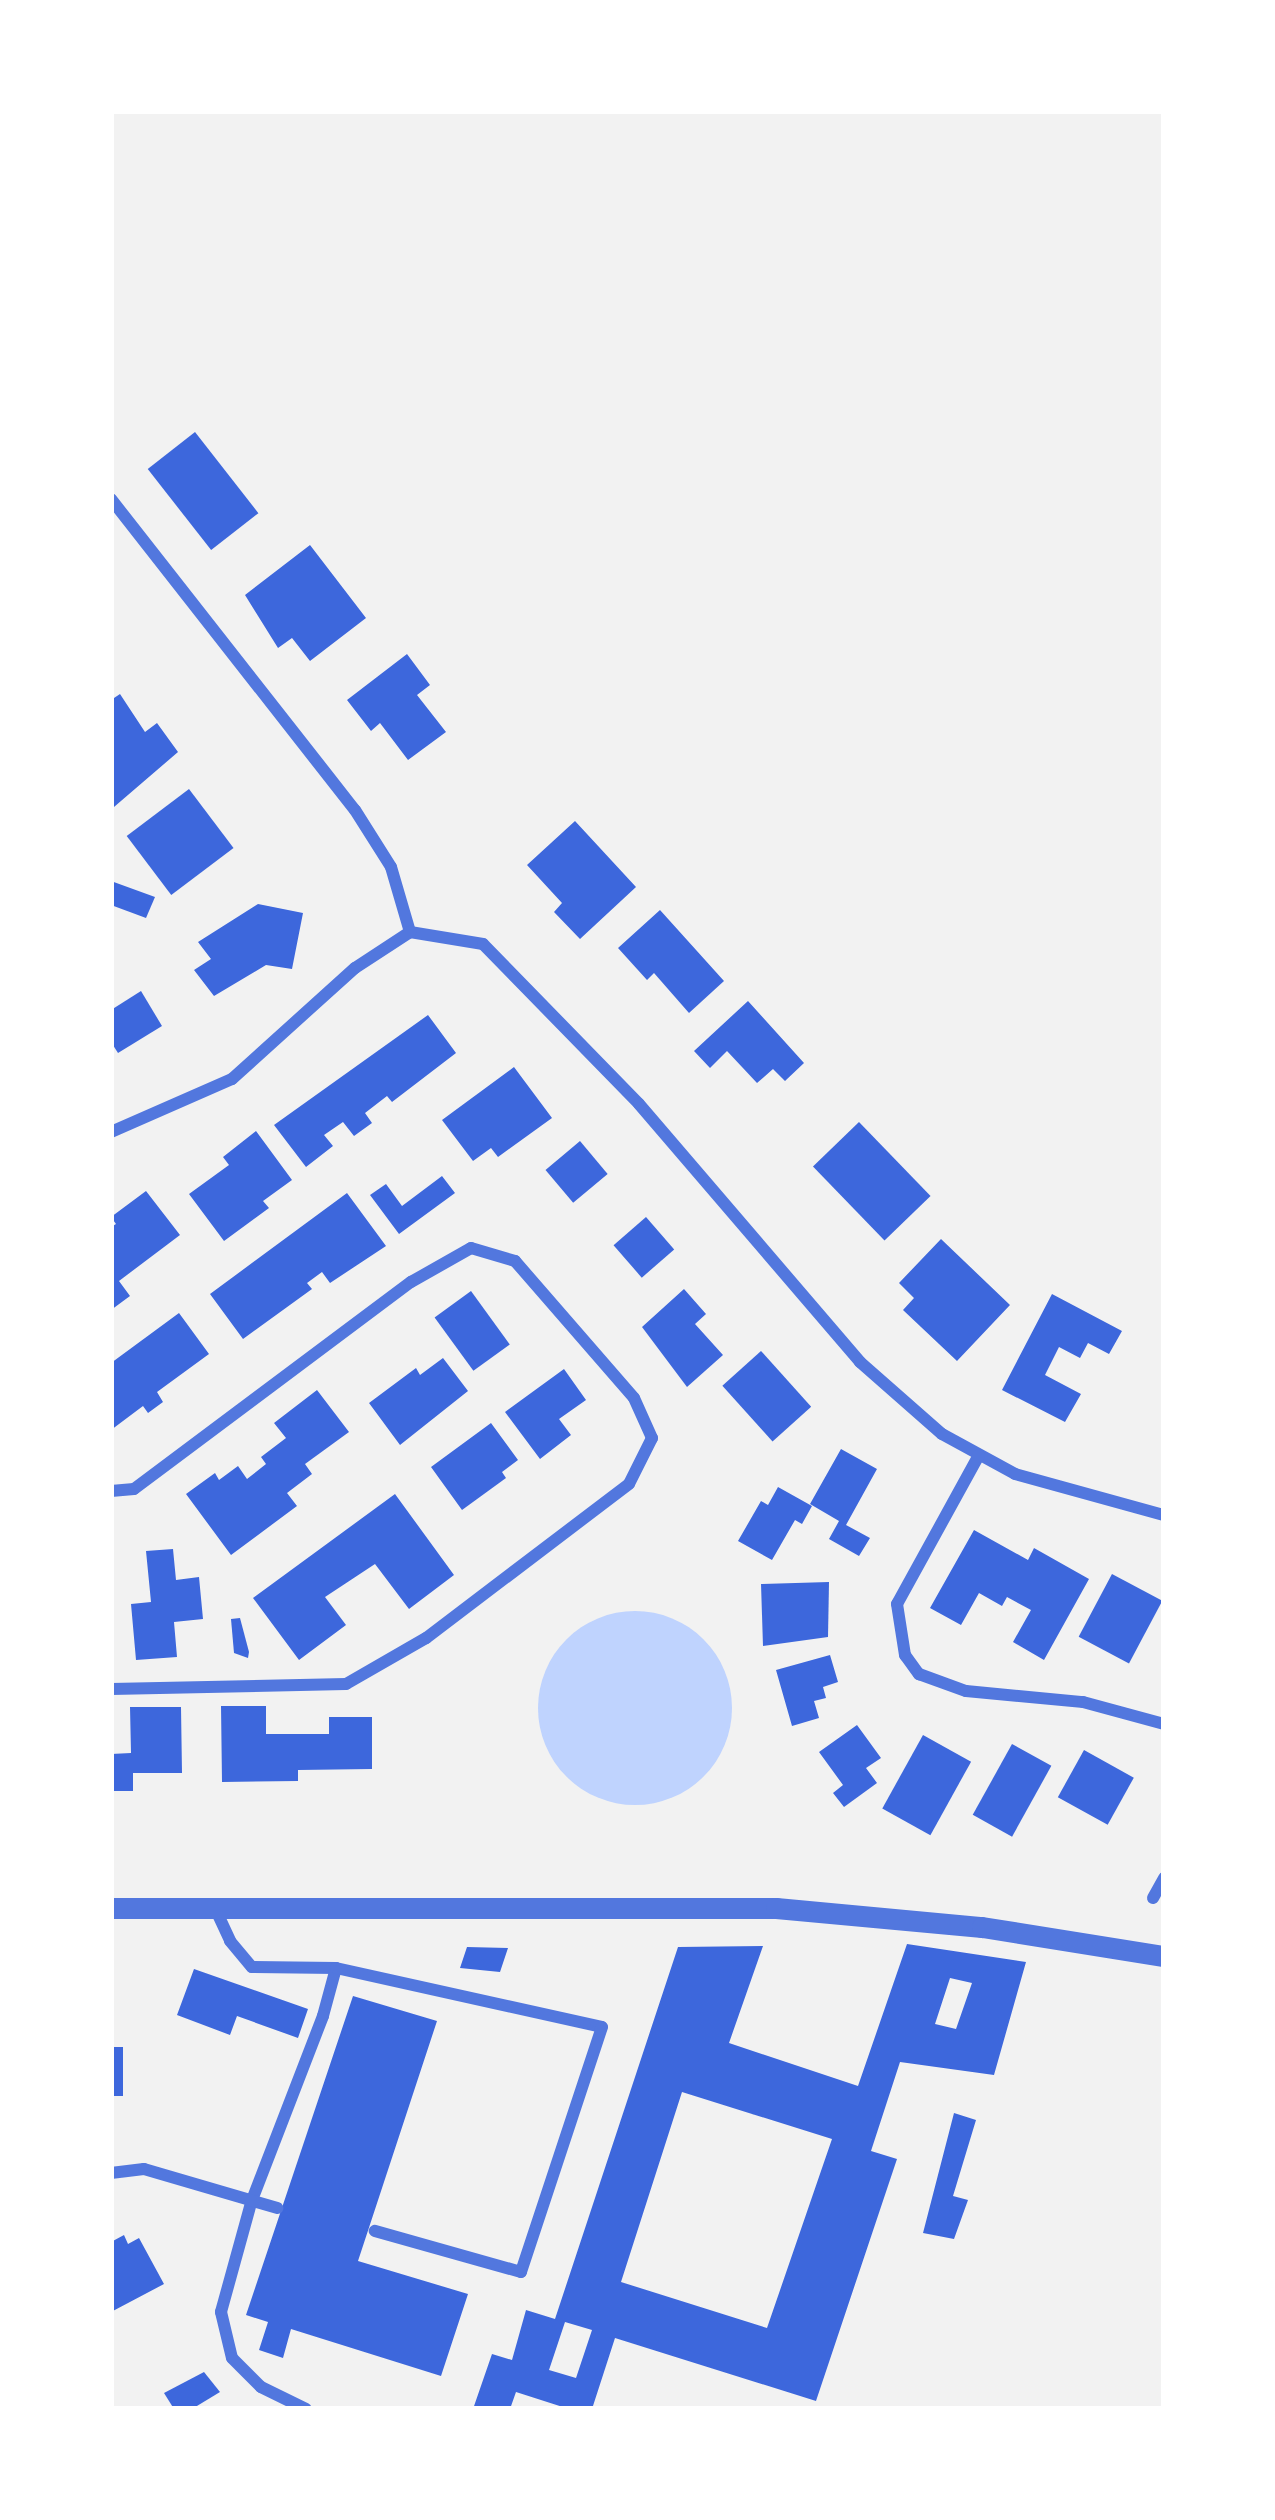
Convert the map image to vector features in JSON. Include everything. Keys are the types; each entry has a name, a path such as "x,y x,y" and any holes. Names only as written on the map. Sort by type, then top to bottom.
{"street":[{"path":"111,500 355,809 391,867 410,932"},
{"path":"112,1127 232,1079 355,968 410,932 484,944 639,1104 860,1361 942,1434 1015,1474 1164,1515"},
{"path":"111,1491 134,1489 410,1282 471,1248 515,1261 634,1398 652,1438 629,1484 426,1638 346,1684 111,1689"},
{"path":"980,1455 897,1604 898,1635 905,1655 919,1674 966,1690 1082,1702 1164,1724"},
{"path":"1153,1898 1164,1879"},
{"path":"214,1906 230,1941 252,1967 336,1968 602,2026 521,2272 375,2231"},
{"path":"111,1908 776,1908 982,1927 1164,1956"},
{"path":"306,2409 262,2387 232,2358 221,2312 251,2203 323,2016 336,1968"},
{"path":"111,2173 144,2169 277,2208"}],"water":[{"path":"635,1611 672,1619 703,1640 724,1671 732,1708 724,1745 703,1776 672,1797 635,1805 598,1797 567,1776 546,1745 538,1708 546,1671 567,1640 598,1619"}],"building":[{"path":"195,432 258,513 211,550 148,469"},
{"path":"310,545 366,618 310,661 292,638 278,648 245,595"},
{"path":"407,654 430,685 417,695 446,732 408,760 380,723 371,731 347,700"},
{"path":"120,694 145,732 157,723 178,752 114,807 111,700"},
{"path":"189,789 234,848 171,895 127,836"},
{"path":"575,821 636,887 580,939 554,912 562,903 527,865"},
{"path":"111,881 155,897 146,918 111,905"},
{"path":"258,904 303,913 292,969 266,965 214,996 194,970 211,959 198,942"},
{"path":"660,910 724,981 689,1013 654,973 647,980 618,948"},
{"path":"141,991 162,1026 118,1053 111,1042 111,1010"},
{"path":"748,1001 804,1063 785,1081 773,1069 757,1083 727,1051 710,1068 694,1051"},
{"path":"428,1015 456,1053 392,1102 387,1096 365,1113 372,1123 354,1136 343,1122 324,1135 333,1146 306,1167 274,1125"},
{"path":"514,1067 552,1118 498,1157 491,1148 473,1161 442,1120"},
{"path":"859,1122 931,1196 885,1241 813,1166"},
{"path":"256,1131 292,1180 263,1201 269,1208 224,1241 189,1194 229,1165 223,1157"},
{"path":"580,1141 608,1174 573,1203 546,1170"},
{"path":"442,1176 455,1193 399,1234 370,1195 386,1184 402,1206"},
{"path":"146,1191 180,1235 119,1281 130,1296 111,1310 111,1227 116,1224 111,1217"},
{"path":"347,1193 386,1246 330,1283 322,1272 307,1283 312,1289 243,1339 210,1294"},
{"path":"646,1217 674,1249 642,1278 614,1245"},
{"path":"941,1239 1010,1305 957,1361 903,1310 914,1298 899,1283"},
{"path":"684,1289 706,1314 695,1324 723,1355 687,1387 642,1327"},
{"path":"471,1291 510,1344 473,1371 435,1317"},
{"path":"1052,1294 1122,1331 1109,1354 1088,1343 1080,1358 1059,1347 1045,1375 1081,1394 1065,1422 1002,1390"},
{"path":"179,1313 209,1354 157,1392 163,1402 148,1413 143,1406 111,1430 111,1363"},
{"path":"761,1351 811,1407 773,1442 722,1386"},
{"path":"443,1358 468,1391 400,1445 369,1403 416,1368 420,1375"},
{"path":"564,1369 586,1400 559,1419 571,1435 540,1459 505,1412"},
{"path":"317,1390 349,1432 305,1464 312,1474 287,1493 297,1506 231,1555 186,1494 215,1473 219,1480 238,1466 247,1479 266,1464 261,1457 286,1438 274,1423"},
{"path":"491,1423 518,1460 502,1472 506,1478 462,1510 431,1467"},
{"path":"841,1449 877,1469 846,1525 870,1538 859,1556 829,1539 839,1521 810,1504"},
{"path":"778,1487 812,1506 802,1524 795,1520 772,1560 738,1541 761,1501 768,1505"},
{"path":"395,1494 454,1575 409,1609 375,1564 325,1597 346,1625 299,1660 253,1598"},
{"path":"974,1530 1028,1560 1034,1548 1089,1579 1044,1660 1013,1642 1031,1610 1007,1597 1002,1606 979,1593 961,1625 930,1608"},
{"path":"173,1549 176,1580 199,1577 203,1619 174,1622 177,1657 136,1660 131,1604 151,1602 146,1551"},
{"path":"1112,1574 1162,1601 1129,1663 1079,1637"},
{"path":"829,1582 828,1637 763,1646 761,1584"},
{"path":"240,1618 248,1658 234,1653 231,1619"},
{"path":"830,1655 838,1682 823,1687 826,1698 814,1701 819,1718 792,1726 776,1670"},
{"path":"221,1706 266,1706 266,1734 329,1734 329,1717 372,1717 372,1769 298,1770 298,1781 222,1782"},
{"path":"130,1707 181,1707 182,1773 133,1773 133,1791 111,1791 111,1754 131,1753"},
{"path":"857,1725 881,1758 866,1768 877,1783 844,1807 833,1793 843,1785 819,1752"},
{"path":"923,1735 971,1762 930,1835 882,1808"},
{"path":"1012,1744 1051,1766 1012,1837 973,1815"},
{"path":"1084,1750 1134,1778 1108,1825 1058,1797"},
{"path":"907,1944 1026,1962 994,2075 900,2062 871,2151 897,2159 816,2401 615,2338 592,2409 569,2409 516,2392 510,2409 473,2409 492,2354 512,2360 526,2310 555,2319 678,1947 763,1946 729,2043 858,2086","holes":["950,1978 972,1983 956,2029 935,2024","682,2092 832,2139 767,2328 621,2282","565,2322 592,2330 576,2378 549,2370"]},
{"path":"467,1947 508,1948 500,1972 460,1968"},
{"path":"194,1969 308,2009 298,2038 237,2016 230,2035 177,2015"},
{"path":"353,1996 437,2021 358,2261 468,2294 441,2376 291,2329 283,2358 259,2350 268,2322 246,2315"},
{"path":"111,2047 123,2047 123,2096 111,2096"},
{"path":"954,2113 976,2120 953,2196 968,2200 954,2239 923,2233"},
{"path":"124,2235 128,2244 139,2238 164,2284 111,2312 111,2242"},
{"path":"204,2372 220,2392 192,2409 174,2409 164,2393"}]}
